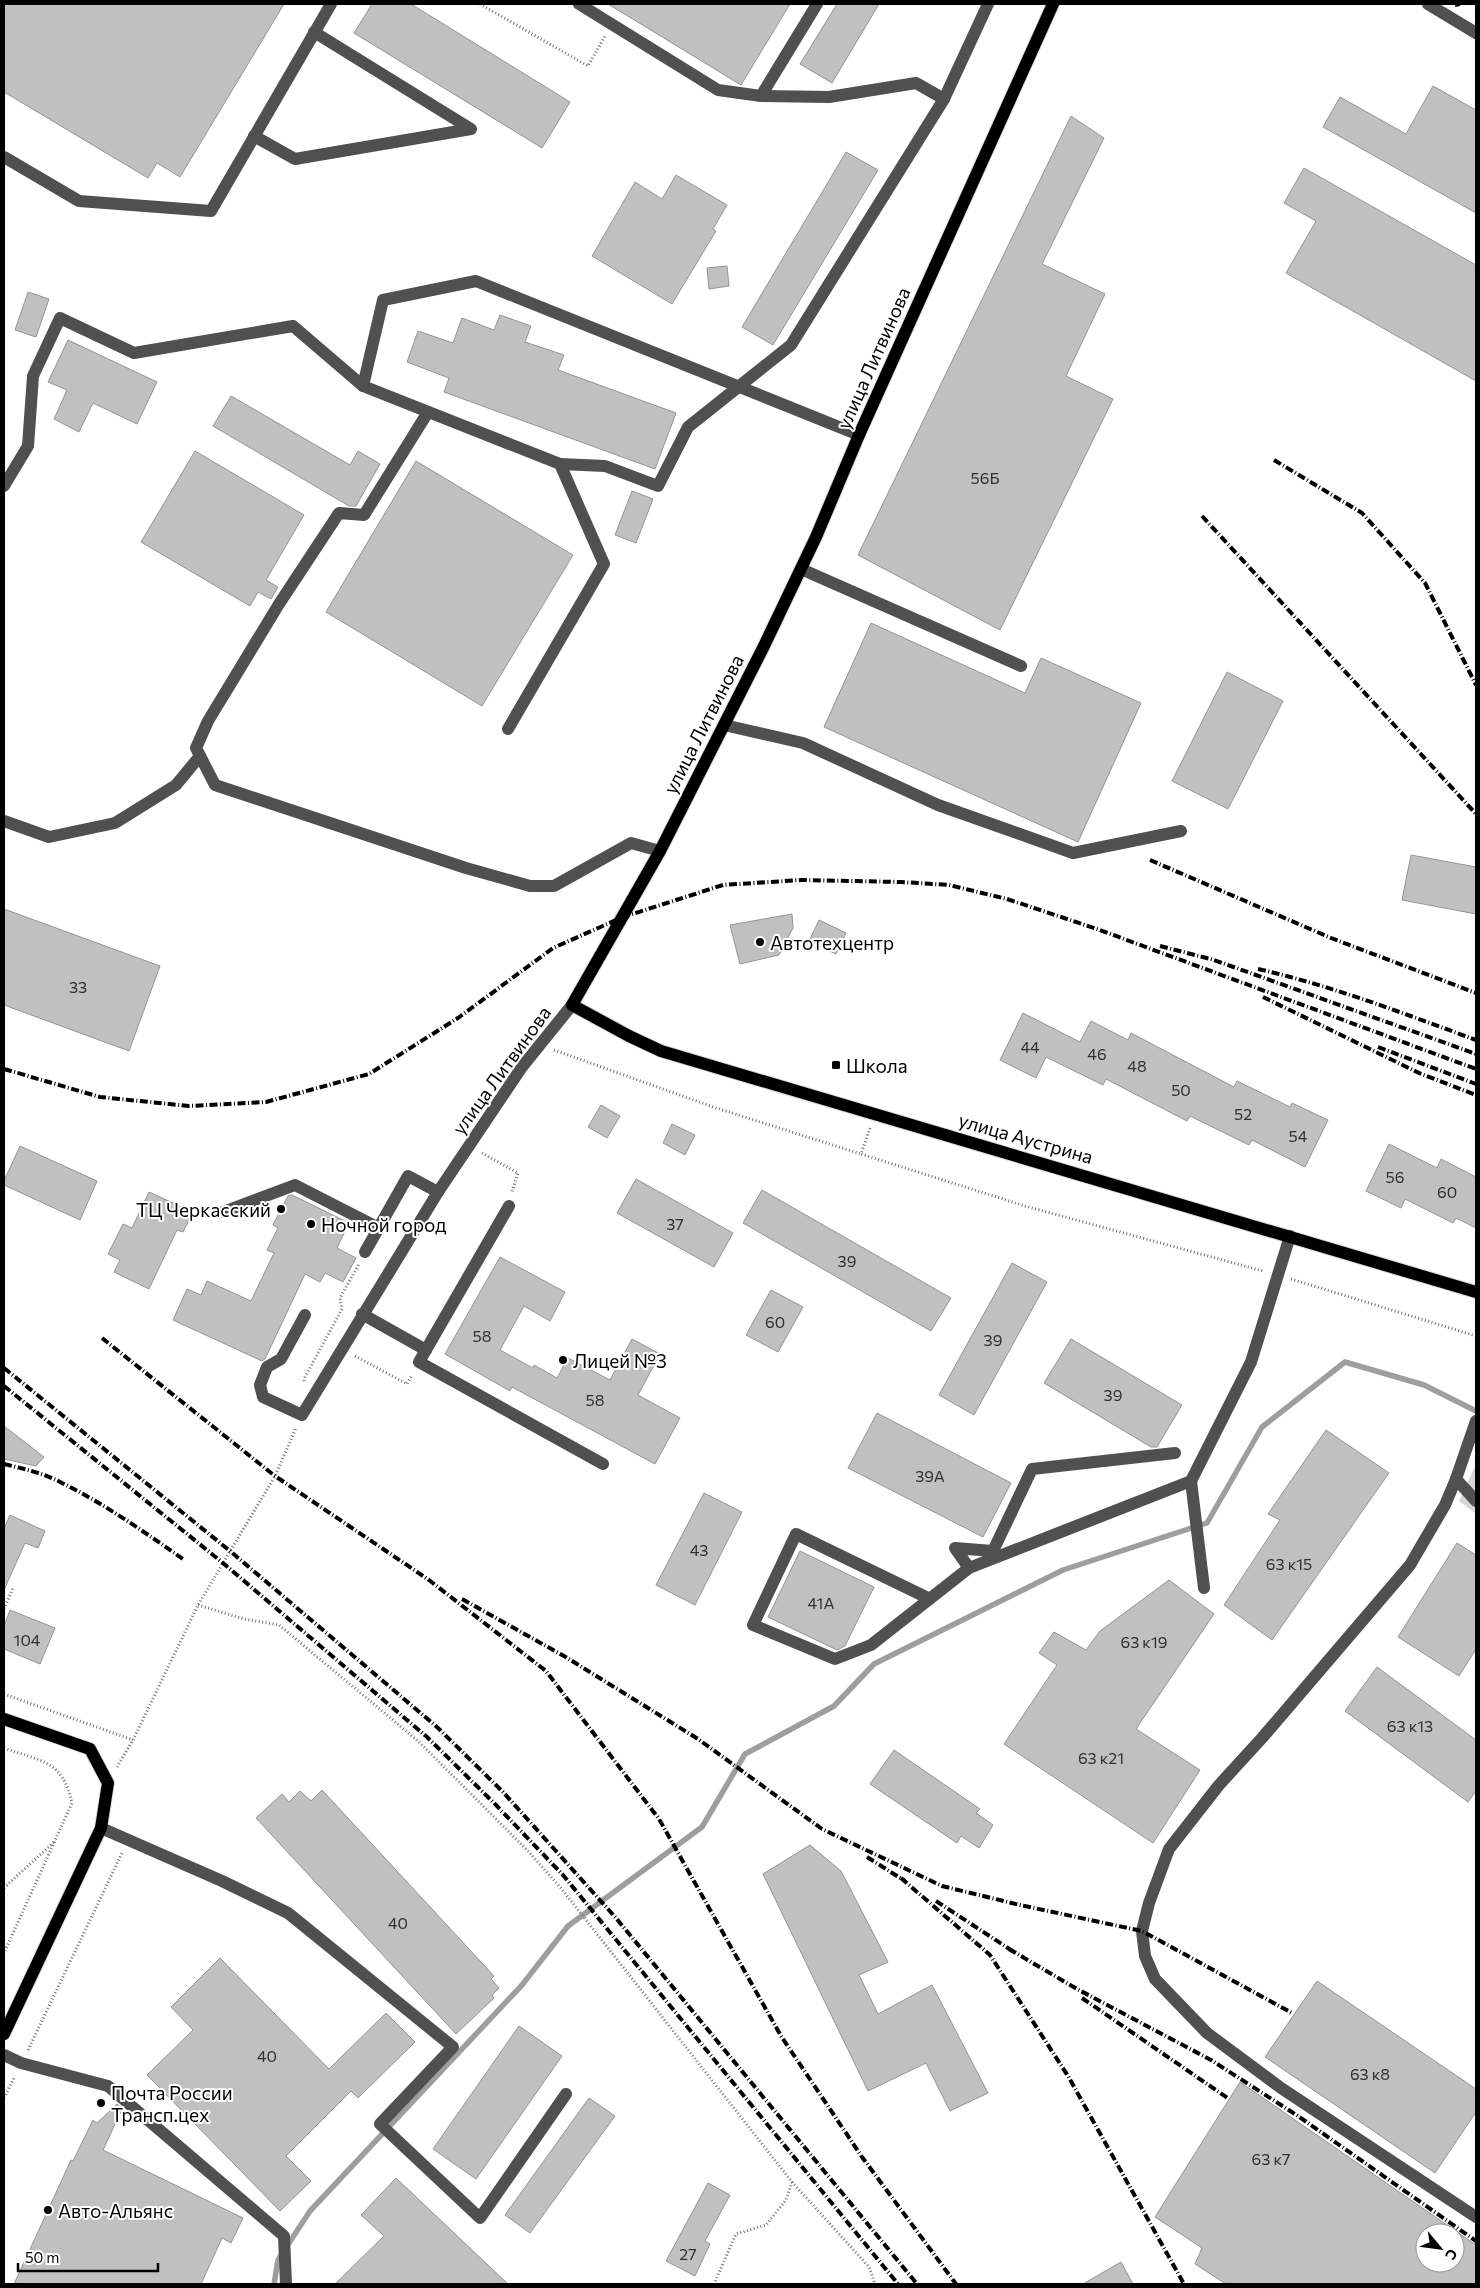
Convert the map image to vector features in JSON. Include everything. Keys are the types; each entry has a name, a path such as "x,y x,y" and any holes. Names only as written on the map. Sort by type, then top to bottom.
{"main road":[{"name":"улица Литвинова","path":"572,1005 660,851 801,569 859,435 1053,4"},
{"name":"улица Аустрина","path":"572,1005 629,1036 661,1050 1476,1292"},
{"path":"4,1719 90,1748 108,1782 102,1828 4,2034"}],"street":[{"path":"4,157 79,201 211,211 331,4"},
{"path":"579,4 718,90 761,96 829,97 916,83 944,99"},
{"path":"761,96 817,4"},
{"path":"4,486 28,446 34,376 60,318 134,353 293,326 362,386 560,464 605,466 658,486 688,427 791,345 944,99 988,4"},
{"path":"1428,4 1476,33"},
{"path":"254,136 295,159 471,129 314,32"},
{"path":"362,386 383,300 476,281 859,435"},
{"path":"428,412 364,515 339,513 278,604 208,721 196,748 215,785 466,868 530,886 554,886 631,843 660,851"},
{"path":"508,729 604,564 560,464"},
{"path":"801,569 1021,666"},
{"path":"724,724 803,743 938,805 1073,853 1181,831"},
{"path":"4,821 48,837 115,823 176,785 200,756"},
{"name":"улица Литвинова","path":"302,1415 438,1192 522,1067 572,1005"},
{"path":"365,1252 408,1176 438,1192"},
{"path":"223,1212 295,1185 379,1228"},
{"path":"509,1206 419,1362 603,1464"},
{"path":"1204,1588 1191,1481 1251,1362 1290,1236"},
{"path":"362,1314 426,1350"},
{"path":"302,1415 263,1397 260,1385 267,1367 281,1359 305,1315"},
{"path":"1476,1421 1445,1505 1410,1564 1262,1738 1219,1785 1170,1849 1149,1903 1142,1931 1144,1956 1155,1979 1207,2033 1281,2088 1476,2217"},
{"path":"969,1568 956,1548 993,1551 1032,1470 1175,1453"},
{"path":"1456,1479 1476,1500"},
{"path":"930,1599 796,1534 753,1626 835,1659 870,1645 924,1604 969,1568 1191,1481"},
{"path":"102,1828 222,1881 288,1913 453,2047 380,2124 480,2218 566,2094"},
{"path":"4,2055 21,2063 108,2086 284,2236 286,2284"}],"path":[{"path":"480,4 588,66 612,24"},
{"path":"540,1045 716,1108 1025,1206 1279,1275 1476,1336"},
{"path":"861,1154 876,1115"},
{"path":"469,1146 518,1173 509,1206"},
{"path":"304,1386 305,1377 342,1309 340,1298 365,1252"},
{"path":"343,1350 407,1384 419,1362"},
{"path":"108,1782 133,1740 198,1604 275,1476 302,1415"},
{"path":"4,1609 13,1588"},
{"path":"198,1604 244,1619 279,1625 418,1741 528,1851 596,1933 792,2182 870,2267 875,2284"},
{"path":"4,1694 133,1740"},
{"path":"4,1748 51,1764 68,1784 72,1803 4,1953"},
{"path":"4,1888 56,1840"},
{"path":"4,2098 128,1841"},
{"path":"714,2284 736,2234 766,2225 786,2200 792,2182"}],"shaded area":[{"path":"1476,1464 1476,1514 1459,1501"}],"building":[{"path":"4,4 284,4 180,177 157,163 148,178 4,92"},
{"path":"372,4 411,4 570,102 542,148 354,33"},
{"path":"608,4 790,4 741,85"},
{"path":"837,4 879,4 832,83 800,64"},
{"path":"1433,86 1476,110 1476,213 1323,127 1340,97 1406,134"},
{"path":"1071,116 1104,138 1042,264 1105,294 1066,376 1113,399 1000,630 858,555"},
{"path":"846,152 878,170 773,345 742,327"},
{"path":"1304,168 1476,265 1476,381 1286,273 1316,221 1284,203"},
{"path":"676,175 727,205 713,229 716,231 672,304 592,256 635,182 662,199"},
{"path":"727,266 729,286 709,289 707,268"},
{"path":"28,292 49,299 36,337 15,330"},
{"path":"500,315 531,326 525,342 564,355 558,370 676,413 655,469 444,392 449,378 407,362 418,331 453,343 462,318 494,330"},
{"path":"68,340 157,382 137,424 93,403 79,432 54,419 67,390 48,382"},
{"path":"231,396 350,465 358,451 380,464 356,506 349,506 213,426"},
{"path":"195,451 304,515 266,580 278,587 271,599 258,592 250,606 141,542"},
{"path":"416,461 573,555 482,706 326,612"},
{"path":"632,491 653,499 636,543 615,535"},
{"path":"871,623 1025,693 1041,658 1141,703 1078,842 824,727"},
{"path":"1227,672 1283,701 1228,809 1172,781"},
{"path":"1411,855 1476,867 1476,914 1402,900"},
{"path":"4,909 160,966 129,1051 4,1005"},
{"name":"Автотехцентр","path":"792,914 793,928 779,955 740,964 730,925"},
{"path":"819,920 846,933 836,954 809,941"},
{"path":"1023,1013 1080,1042 1091,1021 1128,1040 1131,1033 1234,1087 1237,1081 1290,1107 1292,1103 1328,1120 1305,1167 1252,1140 1249,1145 1190,1116 1187,1121 1106,1079 1103,1085 1046,1057 1036,1078 1000,1060"},
{"path":"601,1105 620,1116 607,1138 588,1127"},
{"path":"672,1124 695,1135 685,1155 663,1143"},
{"path":"1389,1144 1437,1168 1441,1159 1476,1177 1476,1228 1456,1218 1453,1223 1405,1199 1401,1208 1366,1191"},
{"path":"20,1146 97,1181 80,1220 4,1185 4,1181"},
{"path":"636,1179 733,1233 714,1267 617,1213"},
{"path":"762,1190 951,1298 931,1331 743,1223"},
{"path":"149,1192 193,1212 183,1232 177,1230 149,1289 114,1272 120,1260 108,1254 123,1224 132,1228"},
{"path":"292,1195 349,1223 337,1248 356,1258 343,1282 325,1273 320,1282 305,1274 265,1359 262,1361 173,1320 187,1289 201,1295 207,1281 251,1301 274,1253 267,1250 278,1228 273,1225 288,1196"},
{"path":"500,1257 565,1292 550,1321 524,1306 500,1350 533,1368 534,1365 557,1378 568,1358 610,1380 632,1339 660,1354 638,1395 680,1418 655,1464 512,1387 510,1391 445,1354"},
{"path":"1012,1263 1047,1282 974,1415 939,1395"},
{"path":"771,1290 803,1307 778,1352 746,1335"},
{"path":"1071,1339 1182,1405 1157,1447 1151,1447 1044,1383"},
{"path":"877,1413 1011,1483 983,1537 848,1468"},
{"path":"4,1426 44,1457 36,1466 4,1459"},
{"path":"1326,1430 1389,1473 1272,1640 1224,1605 1280,1520 1268,1514"},
{"path":"704,1493 742,1512 695,1605 656,1585"},
{"path":"10,1515 45,1531 38,1548 25,1543 4,1590 4,1529"},
{"path":"1457,1543 1476,1555 1476,1649 1459,1676 1398,1637"},
{"path":"800,1551 874,1587 845,1646 837,1650 768,1617"},
{"path":"1169,1580 1214,1614 1136,1729 1200,1770 1153,1843 1004,1744 1057,1665 1039,1653 1054,1632 1086,1650 1100,1631"},
{"path":"10,1610 55,1628 40,1664 4,1649 4,1626"},
{"path":"1377,1667 1476,1740 1476,1791 1468,1802 1345,1711"},
{"path":"894,1750 980,1809 976,1813 993,1825 979,1848 961,1836 957,1843 870,1784"},
{"path":"322,1790 494,1976 491,1979 499,1988 492,1995 494,1998 456,2034 256,1818 282,1794 289,1802 300,1791 311,1801"},
{"path":"810,1845 841,1871 888,1962 859,1975 878,2014 932,1985 988,2093 950,2111 926,2063 868,2091 763,1874"},
{"path":"220,1958 329,2069 386,2013 415,2042 358,2098 351,2091 286,2156 311,2181 280,2211 147,2075 193,2030 171,2007"},
{"path":"1317,1981 1476,2089 1476,2112 1435,2173 1265,2057"},
{"path":"519,2026 562,2056 476,2179 433,2149"},
{"path":"1240,2082 1444,2223 1415,2223 1415,2273 1465,2273 1465,2237 1476,2245 1476,2284 1226,2284 1195,2264 1202,2248 1155,2217"},
{"path":"589,2098 615,2116 530,2233 505,2215"},
{"path":"117,2104 122,2109 103,2150 243,2218 231,2243 222,2238 201,2284 14,2284 71,2160 73,2161 93,2120 97,2123"},
{"path":"396,2178 508,2284 335,2284 384,2236 361,2215"},
{"path":"708,2183 730,2195 705,2241 710,2244 695,2276 666,2261"},
{"path":"1121,2262 1133,2284 1083,2284"}],"waterway":[{"path":"287,2246 310,2211 522,1985 568,1926 702,1827 745,1754 834,1706 874,1664 1063,1570 1207,1523 1262,1427 1345,1362 1424,1385 1476,1411"},
{"path":"274,2284 278,2260 282,2253"}],"railway":[{"path":"1455,5 1460,4"},
{"path":"1274,460 1362,513 1425,583 1476,685"},
{"path":"1202,516 1476,814"},
{"path":"1150,860 1331,938 1476,993"},
{"path":"4,1069 100,1097 189,1106 266,1102 369,1074 458,1018 553,948 623,917 723,885 801,880 949,885 1007,899 1097,929 1476,1069"},
{"path":"1160,946 1214,960 1476,1054"},
{"path":"1258,969 1341,992 1476,1040"},
{"path":"1263,997 1419,1073 1476,1095"},
{"path":"1378,1047 1476,1084"},
{"path":"102,1338 275,1476 429,1580 546,1671 659,1819 781,2036 862,2157 956,2284"},
{"path":"4,1368 230,1551 437,1727 503,1792 616,1918 917,2284"},
{"path":"4,1386 223,1563 427,1737 493,1802 563,1875 898,2284"},
{"path":"4,1464 48,1477 78,1491 124,1519 183,1559"},
{"path":"462,1599 564,1656 698,1739 822,1829 942,1886 1142,1931 1292,2013"},
{"path":"867,1857 905,1881"},
{"path":"901,1878 990,1955 1068,2076 1184,2284"},
{"path":"936,1901 1014,1952"},
{"path":"1009,1949 1077,1989 1211,2060 1298,2116 1476,2241"},
{"path":"1082,1998 1229,2099"}],"place":[{"name":"Автотехцентр","path":"760,942"},
{"name":"Школа","path":"836,1065"},
{"name":"ТЦ Черкасский","path":"281,1209"},
{"name":"Ночной город","path":"311,1224"},
{"name":"Лицей №3","path":"563,1360"},
{"name":"Почта России Трансп.цех","path":"101,2103"},
{"name":"Авто-Альянс","path":"48,2210"}]}
